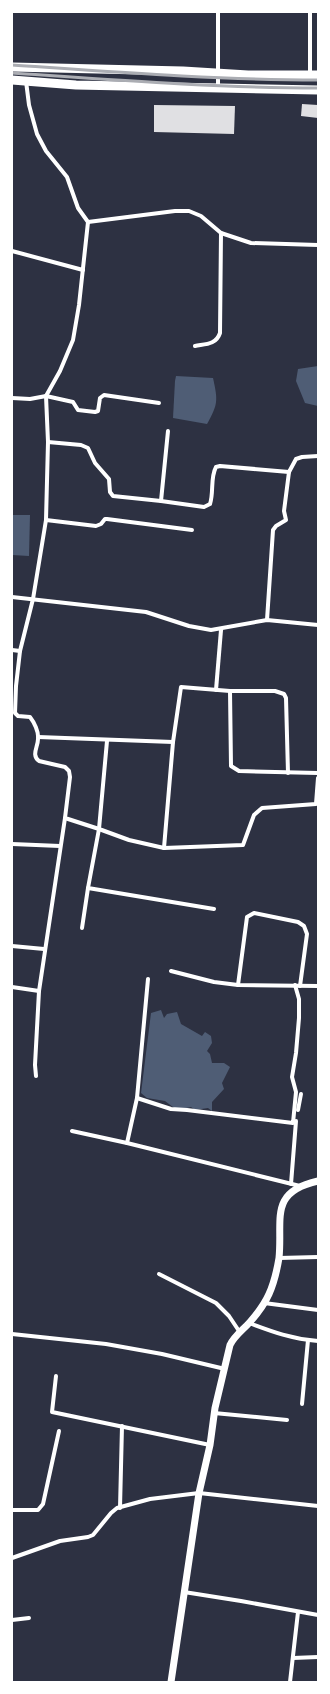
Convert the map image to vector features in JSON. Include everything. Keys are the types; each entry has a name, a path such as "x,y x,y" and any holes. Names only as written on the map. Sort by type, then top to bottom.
{"highway":[{"path":"12,67 314,75"},
{"path":"12,80 76,85 318,90"}],"street":[{"path":"218,12 218,89"},
{"path":"310,12 314,75"},
{"path":"26,81 30,111 37,134 46,151 67,177 78,208 88,222 79,305 73,340 60,371 46,396 48,442 46,520 33,599 20,651 14,686 15,713 18,716 30,717 38,738 35,754 36,758 38,761 65,767 69,771 70,777 38,991 35,1066 36,1076"},
{"path":"88,222 175,211 190,211 201,216 221,234 251,243 318,245"},
{"path":"194,346 214,343 220,333 221,234"},
{"path":"12,251 83,270"},
{"path":"12,398 30,399 46,396 73,402 78,410 96,412 98,410 100,398 104,395 159,403"},
{"path":"161,501 168,431"},
{"path":"48,442 80,445 88,448 95,463 109,479 110,492 113,496 204,507 210,504 212,498 213,472 216,467 220,466 289,472"},
{"path":"266,620 273,530 276,526 286,520 284,511 289,472 296,459 318,456"},
{"path":"46,520 96,526 107,519 192,530"},
{"path":"12,597 146,612 189,626 212,630 221,630 266,620 318,626"},
{"path":"216,690 221,630"},
{"path":"12,650 20,651"},
{"path":"164,848 173,742 181,687 230,691 275,692 284,694 286,698 288,773"},
{"path":"230,691 231,766 239,772 318,773"},
{"path":"38,738 173,742"},
{"path":"82,928 99,829 107,741"},
{"path":"65,818 129,840 164,848 243,845 254,815 262,808 316,804 318,778"},
{"path":"12,844 60,846"},
{"path":"88,888 214,909"},
{"path":"238,985 247,917 254,912 298,922 304,926 307,934 300,986"},
{"path":"12,946 44,949"},
{"path":"171,971 214,982 238,985 318,986"},
{"path":"128,1143 137,1098 148,979"},
{"path":"137,1098 178,1111 187,1110 294,1123 296,1092 292,1077 296,1053 299,1012 299,999 295,985"},
{"path":"12,987 38,991"},
{"path":"291,1184 297,1113 301,1094"},
{"path":"72,1131 128,1143 300,1186"},
{"path":"171,1682 183,1592 199,1493 210,1446 214,1413 230,1345 234,1337 249,1323 269,1295 279,1258 280,1210 289,1194 300,1186 318,1181"},
{"path":"279,1258 318,1258"},
{"path":"159,1274 216,1303 229,1316 239,1331"},
{"path":"263,1303 318,1310"},
{"path":"249,1323 280,1335 318,1341"},
{"path":"12,1334 106,1344 162,1354 225,1369"},
{"path":"302,1404 308,1340"},
{"path":"56,1376 52,1412 210,1446"},
{"path":"214,1413 287,1420"},
{"path":"120,1508 122,1426"},
{"path":"12,1510 38,1510 43,1504 60,1431"},
{"path":"12,1558 60,1541 93,1535 111,1513 120,1508 150,1500 199,1493 318,1506"},
{"path":"183,1592 241,1600 318,1615"},
{"path":"290,1682 298,1612"},
{"path":"12,1620 29,1618"},
{"path":"292,1658 318,1657"}],"water":[{"path":"318,366 318,406 305,403 296,381 298,369"},
{"path":"176,376 213,378 216,392 216,402 207,424 173,418"},
{"path":"12,515 30,515 29,556 12,555"},
{"path":"161,1010 164,1018 167,1014 177,1012 181,1024 202,1036 205,1032 211,1036 212,1043 207,1051 210,1054 212,1063 224,1063 230,1067 222,1083 224,1089 212,1102 212,1111 208,1108 195,1110 191,1107 177,1110 165,1101 147,1098 141,1093 151,1013"}],"building":[{"path":"302,104 318,105 318,118 301,116"},
{"path":"154,105 235,106 234,134 154,132"}],"railway":[{"path":"12,65 203,77 318,80"},
{"path":"12,73 203,85 318,88"}]}
